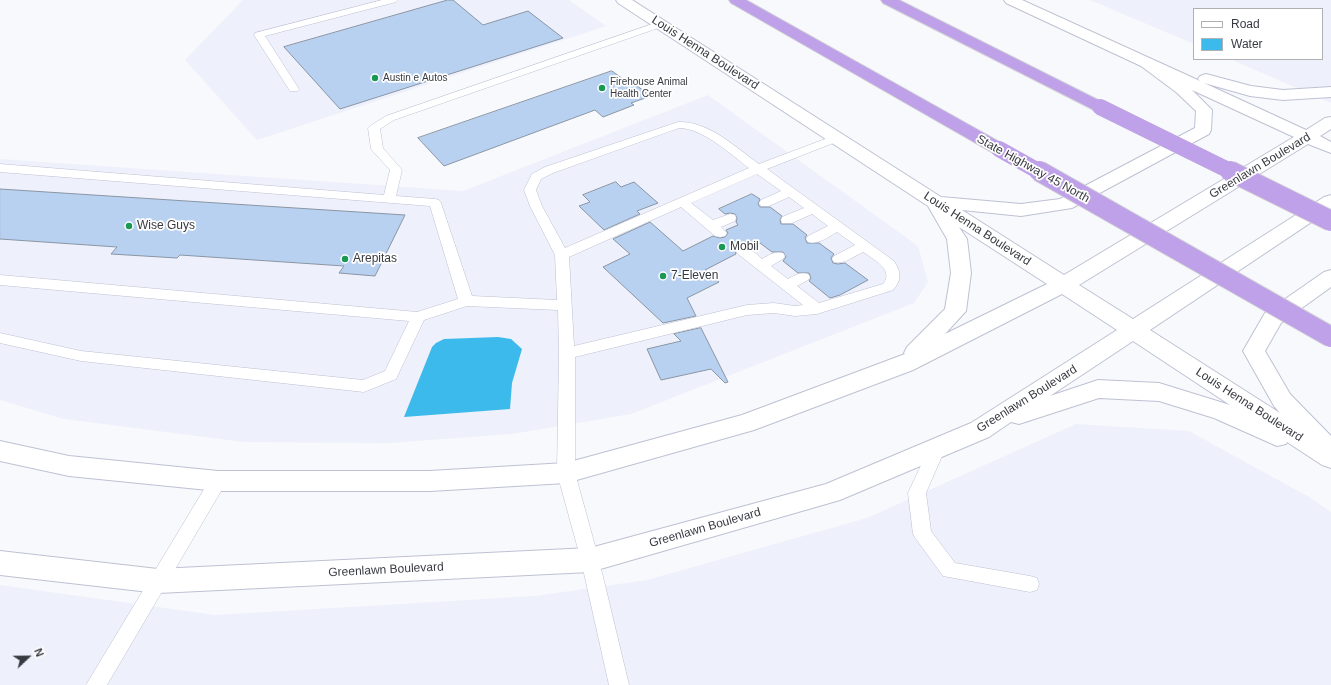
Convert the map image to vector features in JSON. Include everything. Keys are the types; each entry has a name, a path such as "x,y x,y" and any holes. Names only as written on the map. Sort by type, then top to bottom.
{"highway":[{"name":"State Highway 45 North","path":"736,0 1331,337"},
{"path":"888,0 1331,221"}],"main road":[{"name":"Louis Henna Boulevard","path":"623,0 1331,458"},
{"path":"1011,0 1331,148"},
{"path":"1147,63 1250,91 1282,96 1331,92"},
{"path":"934,201 1021,210 1065,204 1203,130 1204,110 1182,88 1147,63"},
{"name":"Greenlawn Boulevard","path":"0,450 69,466 218,481 430,481 566,473 746,423 905,364 1063,285 1331,122"},
{"path":"905,364 955,311 961,273 957,239 934,201"},
{"name":"Greenlawn Boulevard","path":"0,563 158,581 590,560 831,493 980,430 1331,201"},
{"path":"1331,277 1273,318 1254,352 1282,400 1331,451"},
{"path":"980,430 1040,407 1098,389 1159,392 1222,411 1331,461"}],"lane":[{"path":"294,89 259,35 393,0"},
{"path":"389,199 396,170 377,149 374,128 390,118 660,24"},
{"path":"567,354 747,310 774,308 795,311 817,309 888,287 893,281 893,272 889,264 713,136 702,129 686,124 678,125 549,170 536,177 530,190 536,206 562,255 567,354 566,473 590,560 619,685"},
{"path":"562,255 757,169 836,138"},
{"path":"0,168 435,203 466,301"},
{"path":"765,203 789,192"},
{"path":"682,202 716,230 730,218"},
{"path":"787,220 813,209"},
{"path":"813,239 837,227"},
{"path":"839,259 864,246"},
{"path":"743,251 817,309"},
{"path":"761,266 778,256"},
{"path":"787,286 803,277"},
{"path":"3,284 418,317 466,301 565,305"},
{"path":"0,338 81,356 364,386 391,375 418,317"},
{"path":"937,449 917,493 922,534 950,570 1030,584"},
{"path":"96,685 218,481"}],"shaded area":[{"path":"243,0 569,0 606,26 257,140 185,60"},
{"path":"1090,0 1331,0 1331,103 1232,60 1323,60 1323,8 1193,8 1193,44"},
{"path":"708,95 918,246 928,282 914,303 631,414 512,434 389,443 244,442 64,419 0,400 0,159 463,191"},
{"path":"1076,424 1189,431 1309,497 1331,512 1331,685 0,685 0,585 215,615 535,596 647,580 867,518"}],"water":[{"path":"498,337 511,339 522,349 512,383 510,409 404,417 432,347 436,343 444,339"}],"building":[{"name":"Austin e Autos","path":"448,0 453,0 483,25 528,11 563,38 340,109 284,47"},
{"path":"612,71 623,79 626,78 651,96 631,103 634,105 603,117 595,110 444,166 418,138"},
{"path":"616,182 621,187 634,182 658,203 637,211 640,214 604,230 579,206 590,202 583,195"},
{"path":"0,189 405,215 375,276 339,273 344,266 180,255 177,258 111,254 117,247 0,239"},
{"path":"752,194 760,199 758,204 760,207 770,207 782,216 780,220 781,224 793,224 807,235 805,238 807,243 819,243 834,254 831,258 833,263 845,263 868,280 840,295 830,298 809,281 811,278 809,273 798,273 783,261 786,257 783,252 772,252 760,243 750,248 738,247 735,250 736,254 705,270 719,282 687,298 696,316 663,323 603,267 630,254 613,239 650,222 683,251 713,236 720,238 725,237 728,233 726,230 738,225 736,222 737,218 735,214 725,214 719,209"},
{"path":"701,328 728,382 725,383 711,369 661,380 647,349 681,341 674,334"}],"place":[{"name":"Austin e Autos","path":"375,78"},
{"name":"Firehouse Animal Health Center","path":"602,88"},
{"name":"Wise Guys","path":"129,226"},
{"name":"Mobil","path":"722,247"},
{"name":"Arepitas","path":"345,259"},
{"name":"7-Eleven","path":"663,276"}]}
